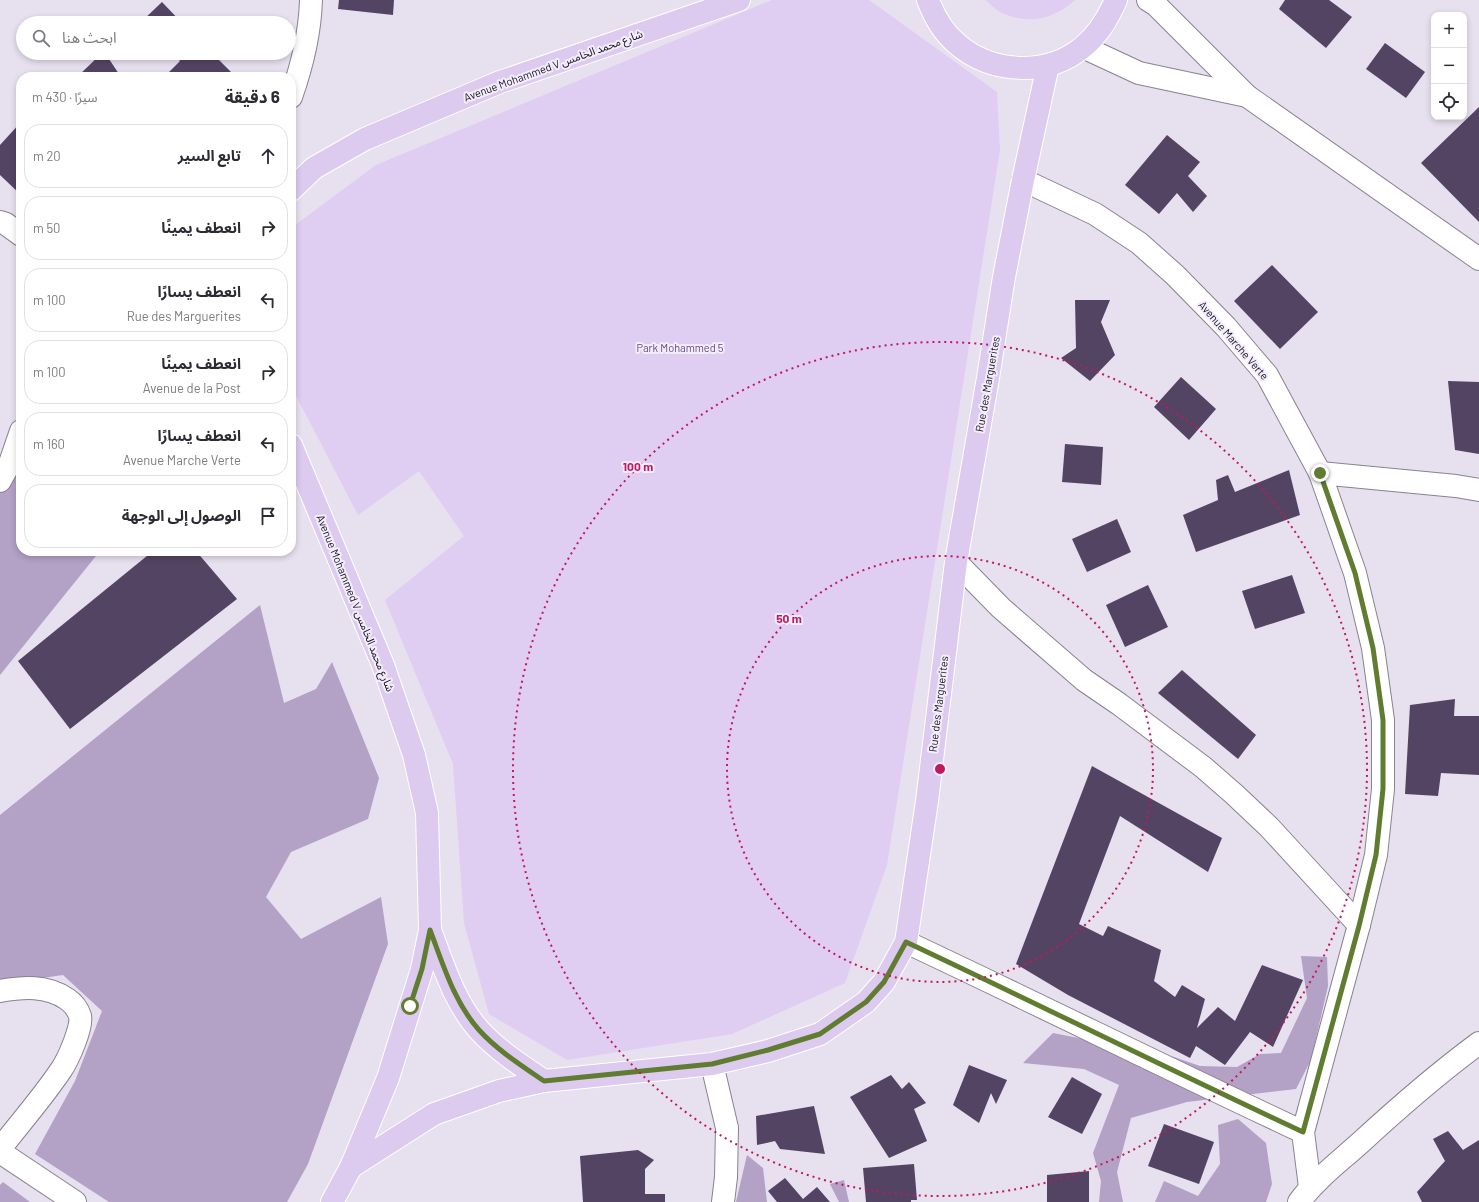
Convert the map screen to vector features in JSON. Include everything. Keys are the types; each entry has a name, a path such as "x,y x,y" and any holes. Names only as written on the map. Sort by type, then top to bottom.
{"main road":[{"name":"Avenue Mohammed V شارع محمد الخامس","path":"296,185 314,168 366,139 500,82 739,0"},
{"path":"928,0 932,12 943,29 956,43 972,55 990,63 1008,68 1028,68 1048,65 1066,58 1083,48 1097,34 1109,18 1116,0"},
{"name":"Rue des Marguerites","path":"352,1167 434,1114 499,1091 544,1081 712,1064 768,1050 820,1034 866,1002 884,982 906,942 927,801 956,562 987,386 1004,277 1048,65"},
{"name":"Avenue Mohammed V شارع محمد الخامس","path":"296,457 383,665 414,755 427,813 430,930"},
{"path":"332,1202 352,1167 388,1078 422,969 430,930"},
{"path":"430,930 455,992 476,1026 493,1043 544,1081"}],"street":[{"path":"296,83 300,72 311,0"},
{"path":"1148,0 1156,5 1247,96 1479,259"},
{"path":"1083,48 1139,73 1247,96"},
{"name":"Avenue Marche Verte","path":"1023,180 1095,214 1139,244 1175,275 1226,327 1267,375 1320,473 1355,573 1373,648 1383,720 1383,789 1376,855 1359,926 1303,1132 1305,1195"},
{"path":"0,481 10,463 16,446"},
{"path":"1320,473 1456,486 1479,490"},
{"path":"956,562 1001,608 1084,680 1119,704 1203,767 1234,794 1269,827 1359,926"},
{"path":"906,942 1039,1004 1204,1086 1303,1132"},
{"path":"0,991 21,988 42,989 60,994 72,1002 80,1017 78,1035 62,1068 0,1150 75,1202"},
{"path":"1305,1195 1446,1068 1479,1043"},
{"path":"712,1064 727,1128 726,1177 723,1202"}],"green space":[{"name":"Park Mohammed 5","path":"772,0 869,0 997,92 1000,150 887,865 845,983 732,1034 567,1060 489,1014 464,923 453,764 385,600 464,536 419,471 358,515 296,396 296,224 376,165"},
{"path":"986,0 1075,0 1067,7 1049,16 1030,19 1010,16 1000,12"}],"shaded area":[{"path":"16,474 16,556 96,556 0,675 0,492"},
{"path":"260,605 284,703 316,689 332,662 379,778 368,819 291,852 266,897 301,939 381,897 388,944 308,1164 287,1202 109,1202 35,1154 75,1081 102,1011 63,975 0,984 0,815"},
{"path":"1301,956 1327,957 1328,986 1311,1060 1296,1089 1187,1102 1131,1118 1117,1172 1123,1202 1099,1202 1101,1181 1093,1153 1119,1085 1084,1069 1023,1063 1053,1033 1174,1057 1200,1066 1237,1067 1260,1054 1281,1053 1307,998"},
{"path":"1238,1119 1266,1143 1272,1184 1266,1202 1155,1202 1164,1181 1198,1196 1220,1164 1218,1125"},
{"path":"747,1155 763,1168 767,1202 736,1202"},
{"path":"844,1180 849,1202 839,1202 830,1184"},
{"path":"3,1182 30,1202 0,1202 0,1185"}],"building":[{"path":"339,0 394,0 393,15 338,9"},
{"path":"1285,0 1329,0 1352,17 1326,48 1279,9"},
{"path":"162,2 175,16 147,16"},
{"path":"1385,43 1425,72 1406,98 1366,69"},
{"path":"95,60 110,60 118,72 82,72"},
{"path":"179,60 219,60 231,72 169,72 180,61"},
{"path":"1479,107 1479,222 1421,163"},
{"path":"16,127 16,190 0,175 0,145"},
{"path":"1167,135 1200,162 1188,176 1207,196 1193,212 1177,193 1159,214 1125,185"},
{"path":"1272,265 1318,312 1280,349 1234,301"},
{"path":"1075,300 1110,300 1101,322 1115,355 1090,381 1061,358 1076,348"},
{"path":"1181,377 1216,409 1189,440 1154,407"},
{"path":"1448,381 1479,382 1479,454 1455,450"},
{"path":"1065,444 1103,447 1101,485 1062,482"},
{"path":"1289,470 1300,515 1196,552 1183,515 1218,500 1216,480 1228,475 1235,492"},
{"path":"1117,519 1131,552 1087,572 1072,539"},
{"path":"147,556 200,556 237,599 70,729 18,661"},
{"path":"1292,575 1305,613 1255,629 1242,591"},
{"path":"1148,585 1168,627 1125,647 1106,605"},
{"path":"1182,670 1256,735 1238,759 1158,693"},
{"path":"1455,699 1454,716 1479,716 1479,775 1441,773 1438,796 1405,794 1410,705"},
{"path":"1092,766 1222,838 1208,872 1120,816 1079,924 1103,936 1108,926 1161,950 1154,981 1175,997 1182,985 1205,999 1197,1028 1218,1007 1235,1021 1262,965 1303,980 1273,1047 1250,1032 1225,1065 1196,1046 1190,1058 1068,995 1016,964"},
{"path":"969,1065 1007,1080 996,1104 991,1093 979,1123 953,1105"},
{"path":"891,1075 902,1089 909,1082 926,1103 914,1109 927,1141 889,1158 850,1097"},
{"path":"1072,1077 1102,1094 1082,1134 1048,1117"},
{"path":"814,1106 825,1154 780,1149 775,1141 757,1145 756,1116"},
{"path":"1164,1124 1214,1142 1199,1184 1148,1166"},
{"path":"1448,1131 1463,1150 1479,1140 1479,1202 1422,1202 1417,1192 1445,1161 1433,1139"},
{"path":"638,1150 654,1160 645,1169 645,1194 665,1194 665,1202 583,1202 580,1156"},
{"path":"914,1164 917,1200 911,1200 911,1202 866,1202 863,1168"},
{"path":"1089,1171 1089,1202 1047,1202 1047,1175"},
{"path":"785,1178 803,1199 817,1187 830,1202 777,1202 768,1191"}],"route":[{"path":"410,1006 422,969 430,930 446,972 469,1017 479,1030 493,1043 544,1081 712,1064 768,1050 820,1034 866,1002 884,982 906,942 1039,1004 1204,1086 1303,1132 1359,926 1376,855 1383,789 1383,720 1373,648 1355,573 1320,473"}]}
